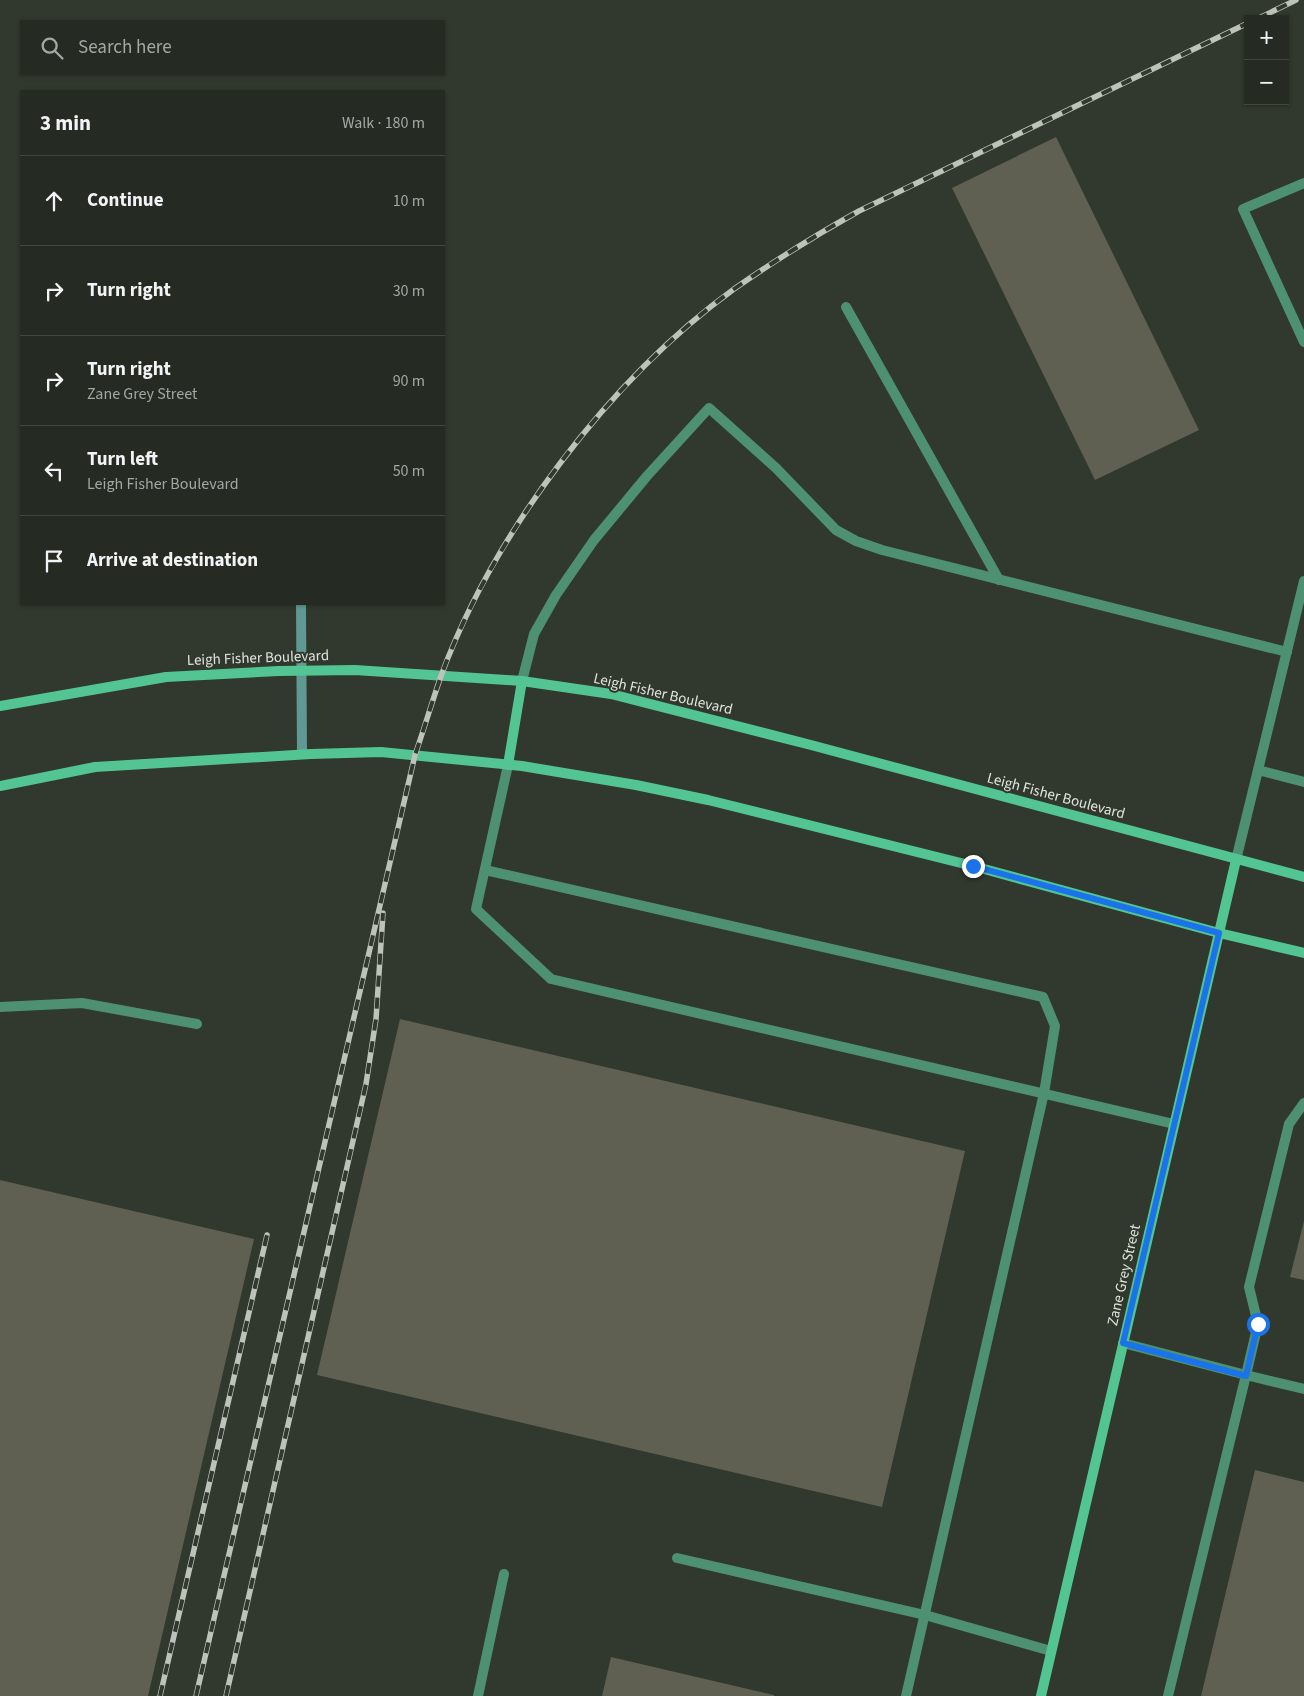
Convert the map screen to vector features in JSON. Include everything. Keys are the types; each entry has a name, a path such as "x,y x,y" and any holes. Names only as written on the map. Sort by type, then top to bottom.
{"street":[{"name":"Leigh Fisher Boulevard","path":"0,706 166,677 279,671 355,670 522,681 611,694 820,747 1304,878"},
{"path":"508,765 522,681"},
{"path":"0,786 95,767 311,754 381,752 508,765 636,785 708,800 973,866 1219,933 1304,953"},
{"name":"Zane Grey Street","path":"1041,1696 1236,860"}],"lane":[{"path":"1304,183 1243,209 1304,342"},
{"path":"846,307 999,580"},
{"path":"522,681 534,634 556,594 594,540 647,476 709,408 776,468 836,530 856,542 1287,652"},
{"path":"1236,860 1304,581"},
{"path":"508,765 476,909 551,979 1174,1124"},
{"path":"1258,770 1304,782"},
{"path":"485,870 1043,997 1055,1026 1044,1094 906,1696"},
{"path":"0,1007 82,1003 196,1024"},
{"path":"1168,1696 1258,1324 1249,1287 1289,1124 1304,1103"},
{"path":"1123,1343 1246,1376 1304,1389"},
{"path":"676,1558 925,1615 1051,1651"},
{"path":"478,1696 504,1574"}],"building":[{"path":"1056,137 1199,430 1095,480 952,188"},
{"path":"400,1019 965,1151 882,1507 317,1375"},
{"path":"0,1180 254,1239 148,1696 0,1696"},
{"path":"1304,1221 1304,1280 1290,1277"},
{"path":"1255,1470 1304,1482 1304,1696 1201,1696"},
{"path":"611,1657 774,1695 774,1696 602,1696"}],"waterway":[{"path":"301,605 302,754"}],"railway":[{"path":"1265,15 1296,0"},
{"path":"196,1696 415,755 441,676 464,622 492,567 524,514 561,462 601,413 643,367 688,326 734,289 795,248 859,211 1244,25"},
{"path":"226,1696 366,1084 376,1019 383,913"},
{"path":"160,1696 267,1235"}],"route":[{"path":"973,866 1219,933 1123,1343 1246,1376 1258,1324"}]}
